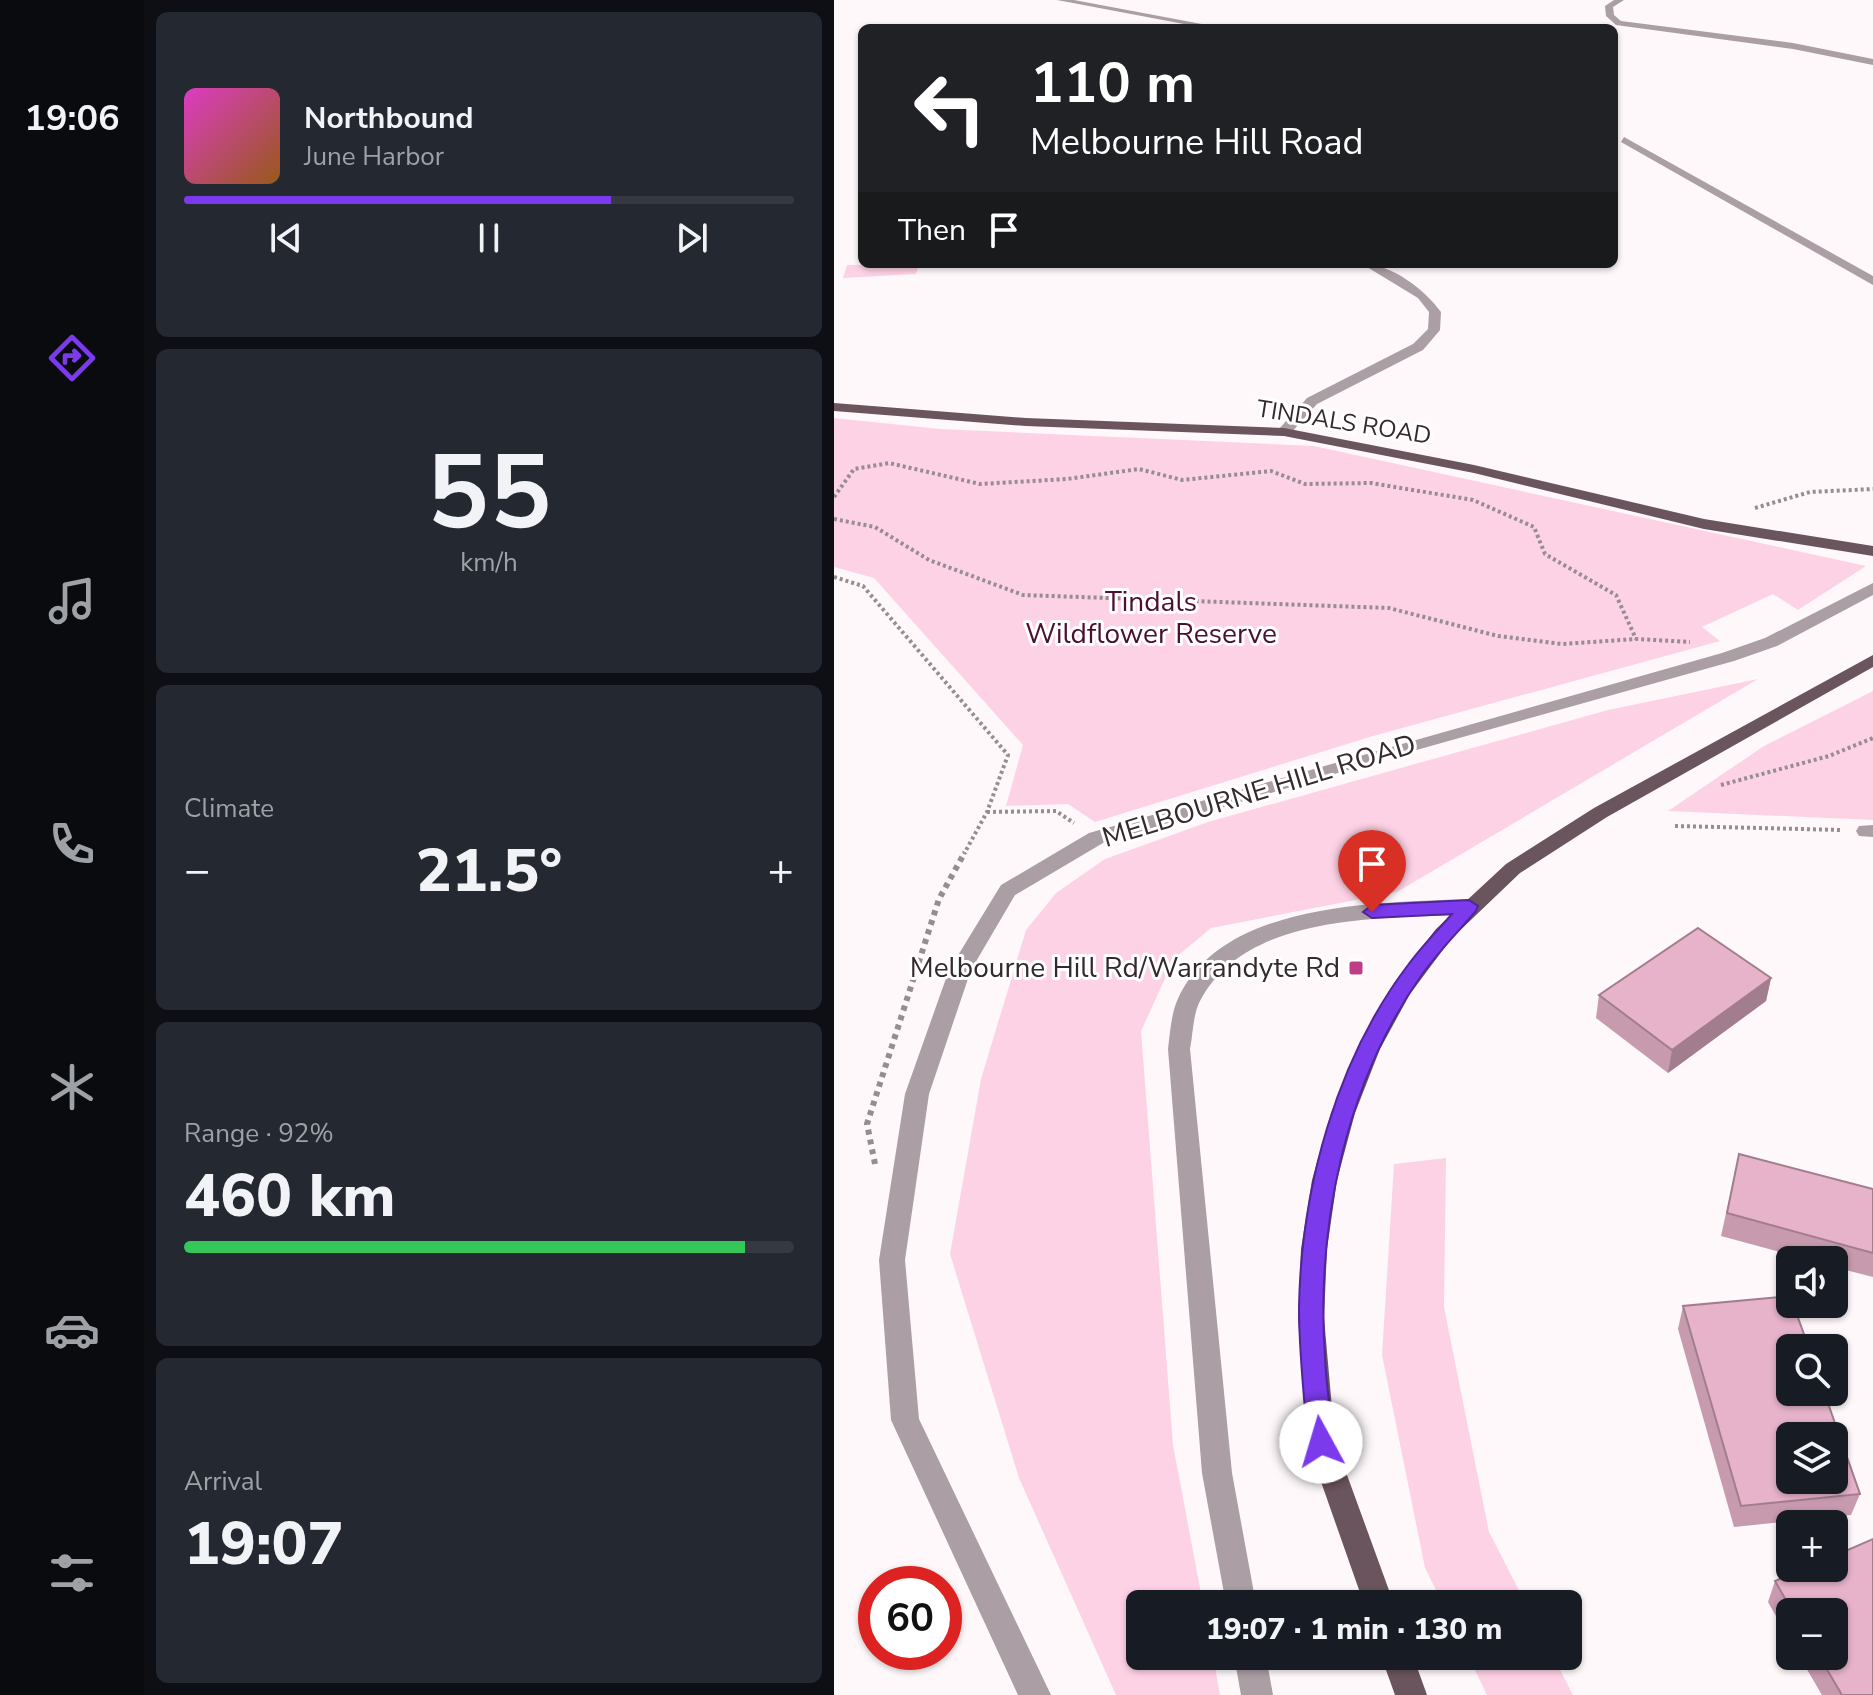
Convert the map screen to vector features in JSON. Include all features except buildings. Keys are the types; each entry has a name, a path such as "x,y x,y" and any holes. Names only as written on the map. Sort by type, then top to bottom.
{"main road":[{"name":"TINDALS ROAD","path":"834,407 1026,422 1284,432 1474,469 1704,524 1873,551"},
{"name":"TINDALS ROAD","path":"1743,531 1835,555 1873,561"},
{"path":"1374,1590 1321,1442 1312,1358 1315,1246 1333,1143 1357,1074 1386,1014 1415,970 1469,906 1515,868 1578,825 1873,660"},
{"path":"1402,1670 1411,1695"}],"street":[{"path":"1061,0 1196,24"},
{"path":"1620,0 1609,6 1610,16 1619,23 1793,46 1873,62"},
{"path":"1624,140 1851,272 1873,281"},
{"path":"1284,432 1312,401 1418,347 1434,330 1435,312 1422,295 1375,268"},
{"name":"MELBOURNE HILL ROAD","path":"1035,1695 905,1420 892,1260 917,1094 960,970 1008,890 1096,838 1737,654 1771,642 1873,588"},
{"path":"1238,1590 1217,1473 1179,1049 1179,1030 1185,1004 1199,977 1214,962 1259,937 1337,917 1469,906"},
{"path":"1253,1670 1257,1695"}],"path":[{"path":"834,497 854,469 889,463 980,484 1067,479 1139,469 1182,480 1271,471 1305,484 1371,483 1473,500 1534,527 1545,554 1616,595 1636,639 1549,642 1498,636 1389,608 1023,595 929,560 875,527 834,519"},
{"path":"1704,524 1810,492 1873,489"},
{"path":"834,577 863,586 1008,755 987,812 939,899 867,1124 875,1169"},
{"path":"1721,785 1829,756 1873,738"},
{"path":"987,812 1056,811 1096,838"},
{"path":"1675,826 1870,831"}],"green space":[{"path":"847,265 858,265 858,268 918,268 916,274 843,278"},
{"name":"Tindals Wildflower Reserve","path":"834,418 940,429 1314,446 1866,566 1798,610 1773,594 1702,627 1720,641 1373,736 1095,822 1068,804 1006,806 1023,745 874,578 834,567"},
{"path":"1758,679 1397,892 1211,928 1174,959 1141,1031 1173,1445 1200,1590 1126,1590 1126,1670 1216,1670 1220,1695 1116,1695 1019,1478 950,1254 981,1079 1026,930 1056,893 1105,859 1208,822 1608,710"},
{"path":"1873,691 1873,820 1668,811 1764,746"},
{"path":"1446,1158 1444,1307 1489,1532 1519,1590 1436,1590 1425,1568 1382,1355 1394,1164"},
{"path":"1475,1670 1560,1670 1573,1695 1487,1695"}],"place":[{"name":"Melbourne Hill Rd/Warrandyte Rd","path":"1356,968"}],"route":[{"path":"1321,1442 1312,1358 1311,1306 1315,1246 1333,1143 1357,1074 1386,1014 1415,970 1469,906 1372,912"}]}
